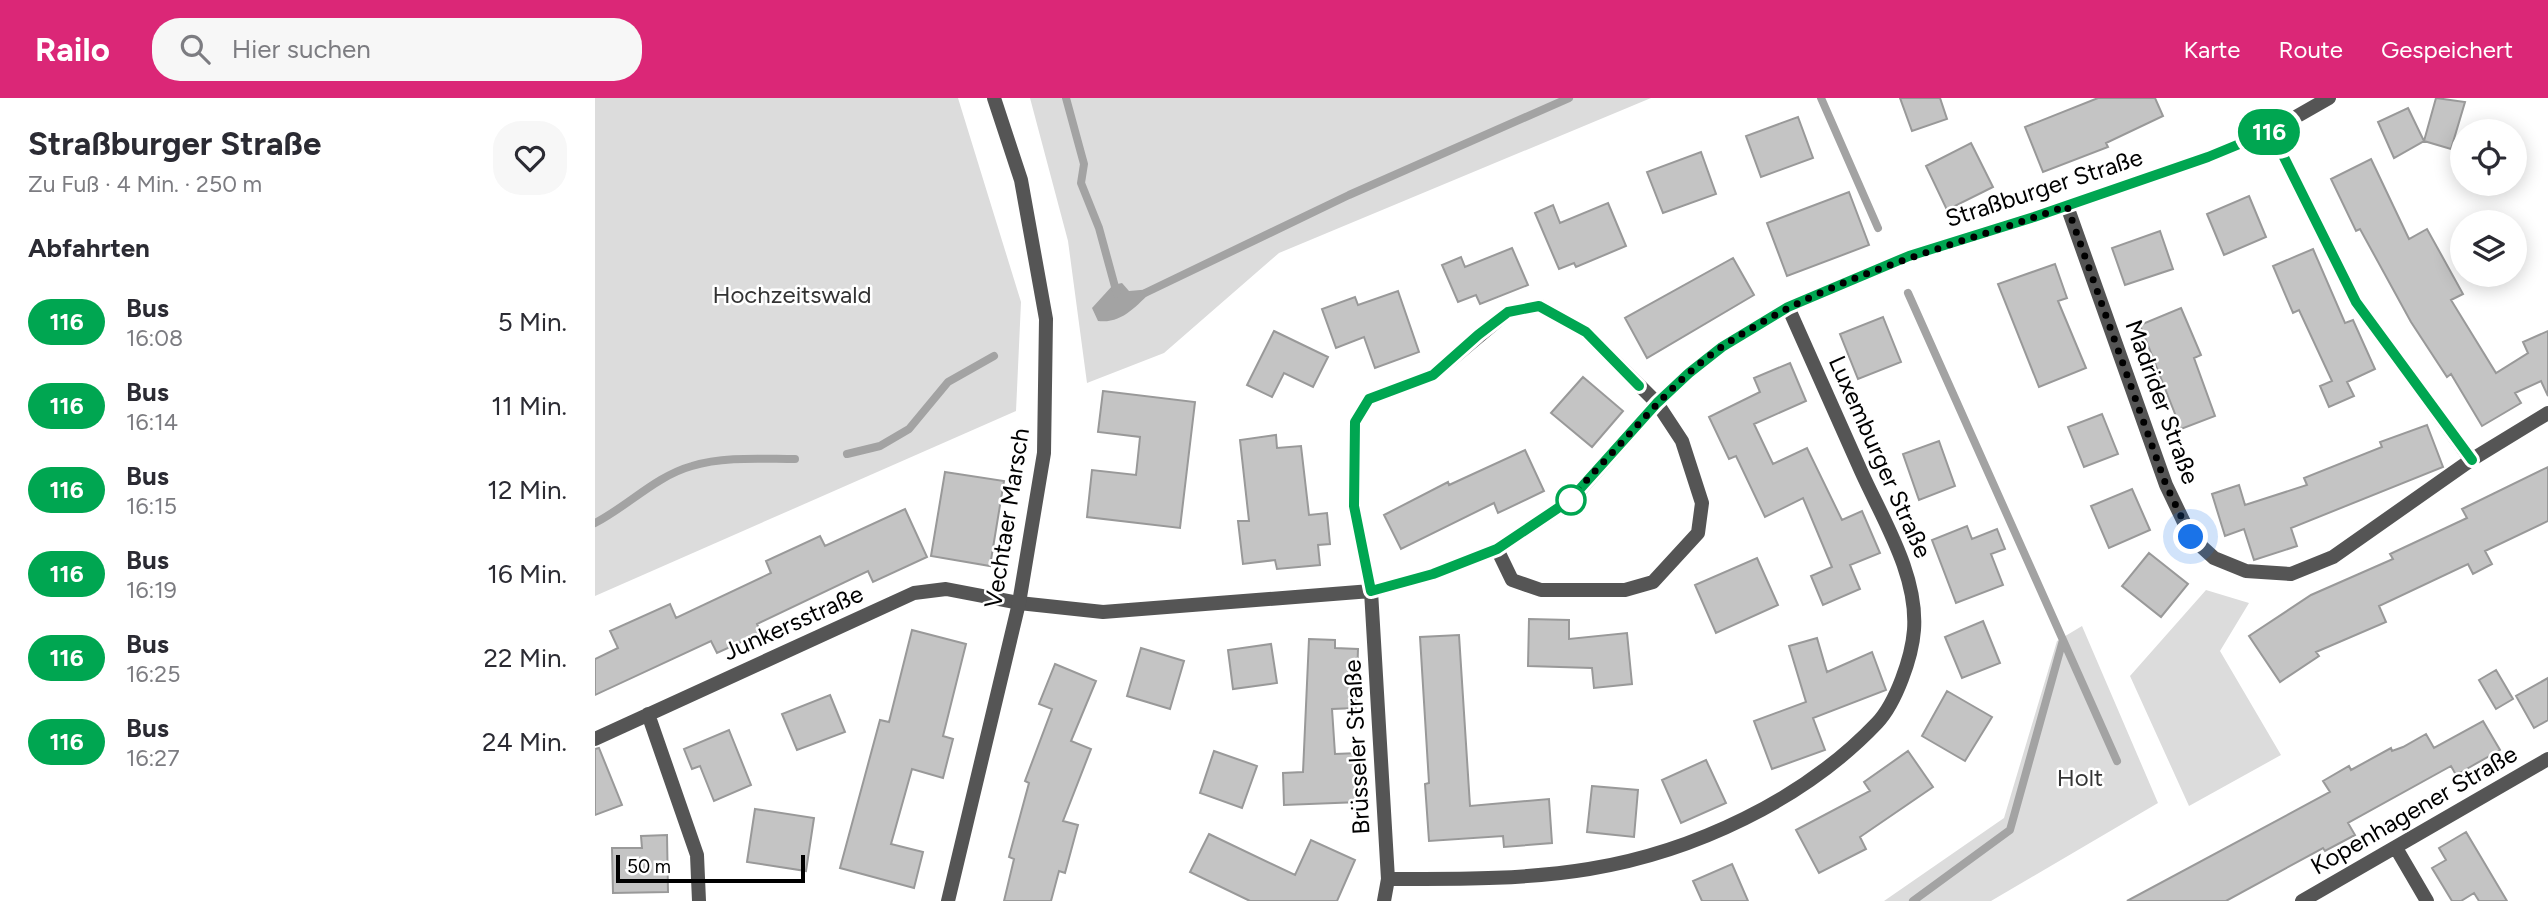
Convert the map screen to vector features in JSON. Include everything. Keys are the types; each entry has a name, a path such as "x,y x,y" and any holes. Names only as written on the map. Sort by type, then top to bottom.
{"street":[{"name":"Vechtaer Marsch","path":"948,901 1019,603 1045,453 1046,318 1021,180 994,98"},
{"name":"Straßburger Straße","path":"1019,603 1103,612 1371,591 1433,574 1497,549 1570,500 1657,403 1722,347 1788,307 1909,256 2067,206 2271,131 2329,98"},
{"path":"2271,131 2356,302 2472,460"},
{"name":"Madrider Straße","path":"2067,206 2166,485 2191,537 2214,558 2246,571 2291,574 2333,557 2472,460 2548,413"},
{"path":"1371,591 1354,506 1355,422 1369,399 1433,375 1508,312 1539,306 1586,332 1657,403 1682,441 1702,503 1698,533 1653,582 1625,590 1541,590 1512,580 1497,549"},
{"name":"Luxemburger Straße","path":"1388,879 1492,880 1590,869 1650,855 1719,830 1772,802 1822,771 1879,721 1904,675 1914,630 1909,579 1788,307"},
{"name":"Junkersstraße","path":"595,738 914,593 946,589 1019,603"},
{"name":"Brüsseler Straße","path":"1371,591 1388,879 1384,901"},
{"path":"648,714 697,855 699,901"},
{"name":"Kopenhagener Straße","path":"2302,901 2548,759"},
{"path":"2396,848 2427,901"}],"green space":[{"name":"Hochzeitswald","path":"595,98 958,98 1021,302 1016,411 595,596"},
{"path":"1030,98 1651,98 1279,253 1164,353 1087,383 1068,241"},
{"path":"2206,590 2249,603 2220,651 2281,755 2189,806 2130,676"},
{"name":"Holt","path":"2082,626 2158,803 1991,901 1884,901 2004,818 2057,641"}],"shaded area":[{"path":"1122,283 1129,291 1152,291 1121,317 1098,321 1092,308 1113,285"}],"building":[{"path":"1900,98 1940,98 1947,119 1912,131"},
{"path":"2098,98 2155,98 2163,116 2106,143 2108,147 2043,172 2025,127"},
{"path":"2436,98 2465,102 2460,119 2450,119 2450,149 2424,141"},
{"path":"2408,108 2424,141 2394,158 2378,122"},
{"path":"1798,117 1813,158 1761,177 1746,136"},
{"path":"1971,143 1993,187 1947,210 1926,166"},
{"path":"1701,152 1716,194 1663,213 1647,172"},
{"path":"2371,159 2409,239 2427,229 2450,271 2450,287 2459,287 2463,294 2451,300 2496,373 2528,353 2523,342 2548,331 2548,396 2541,381 2515,393 2521,403 2482,426 2451,374 2447,377 2411,322 2360,229 2356,231 2331,179"},
{"path":"1849,192 1869,245 1787,276 1767,223"},
{"path":"2249,196 2266,237 2224,255 2207,214"},
{"path":"1608,203 1626,246 1576,267 1574,263 1559,269 1535,213 1553,205 1560,223"},
{"path":"2160,231 2173,269 2125,285 2112,248"},
{"path":"1512,248 1528,285 1480,304 1476,295 1458,302 1442,265 1461,257 1465,267"},
{"path":"2313,249 2345,323 2353,320 2375,369 2347,382 2354,396 2329,407 2320,386 2332,381 2299,310 2293,313 2273,266"},
{"path":"1733,258 1754,295 1647,358 1625,318"},
{"path":"2055,264 2067,298 2058,301 2086,368 2039,387 1998,284"},
{"path":"1398,291 1419,352 1375,368 1364,337 1336,348 1322,309 1355,297 1358,305"},
{"path":"2181,308 2201,355 2194,358 2215,416 2181,429 2140,325"},
{"path":"1883,317 1901,362 1858,379 1840,334"},
{"path":"1274,331 1328,357 1313,387 1284,373 1272,397 1247,385"},
{"path":"1790,363 1806,401 1754,424 1773,464 1807,448 1842,520 1862,511 1880,553 1850,565 1860,589 1823,605 1811,576 1832,567 1803,498 1765,517 1736,456 1729,459 1709,417 1760,392 1754,378"},
{"path":"1583,377 1623,411 1592,447 1551,413"},
{"path":"1103,391 1195,402 1180,528 1087,517 1092,470 1136,475 1140,437 1098,432"},
{"path":"2102,414 2118,454 2084,467 2068,427"},
{"path":"2427,425 2443,467 2291,528 2297,546 2254,560 2244,529 2225,536 2212,494 2239,485 2245,505 2307,485 2304,478 2382,447 2380,442"},
{"path":"1276,435 1277,448 1301,446 1309,515 1327,513 1330,544 1318,545 1320,565 1277,569 1275,560 1243,564 1238,521 1249,521 1240,440"},
{"path":"1939,441 1955,486 1919,500 1903,454"},
{"path":"1525,450 1544,491 1498,513 1494,503 1401,549 1384,515 1448,482 1449,485"},
{"path":"2548,467 2548,521 2485,551 2492,564 2473,574 2468,564 2379,606 2386,622 2316,652 2319,656 2280,682 2249,636 2311,595 2393,559 2390,554 2467,518 2462,509"},
{"path":"945,472 1004,481 990,566 931,556"},
{"path":"2132,489 2150,530 2109,548 2091,506"},
{"path":"905,509 927,557 873,582 868,571 757,624 761,633 717,653 711,641 595,695 595,659 618,648 610,631 670,604 676,618 771,573 766,561 820,536 825,546"},
{"path":"1967,526 1972,539 1997,529 2005,549 1991,554 2003,585 1956,603 1932,540"},
{"path":"2149,553 2188,584 2161,617 2122,586"},
{"path":"1757,558 1778,605 1716,633 1695,585"},
{"path":"1529,619 1569,620 1569,639 1627,633 1632,684 1594,688 1592,668 1528,666"},
{"path":"1983,621 2000,663 1962,678 1945,637"},
{"path":"912,630 966,644 943,736 953,739 943,778 912,769 891,844 923,852 914,888 840,868 880,720 889,722"},
{"path":"1459,635 1470,806 1549,799 1552,843 1504,847 1503,836 1429,841 1425,784 1429,783 1420,637"},
{"path":"1817,638 1827,672 1872,652 1886,690 1813,718 1825,750 1772,769 1754,721 1806,702 1789,646"},
{"path":"1309,639 1335,640 1335,648 1358,649 1356,708 1332,709 1335,754 1358,753 1360,802 1284,805 1283,773 1303,772"},
{"path":"1271,644 1277,683 1233,689 1228,650"},
{"path":"1141,648 1184,661 1170,709 1127,696"},
{"path":"1055,664 1096,681 1071,741 1091,749 1063,821 1078,825 1065,873 1059,871 1051,901 1004,901 1014,859 1009,857 1029,783 1025,781 1052,709 1039,704"},
{"path":"2496,670 2513,699 2496,709 2479,680"},
{"path":"2548,678 2548,720 2534,728 2516,696"},
{"path":"1947,691 1992,717 1965,761 1922,736"},
{"path":"830,695 845,732 797,750 782,714"},
{"path":"2483,721 2500,750 2456,775 2451,766 2348,823 2355,835 2325,851 2323,848 2226,901 2127,901 2330,792 2323,781 2349,766 2351,770 2391,748 2392,751 2403,747 2426,734 2434,748"},
{"path":"729,730 751,785 714,801 700,766 692,769 684,749"},
{"path":"599,748 622,805 595,815 595,749"},
{"path":"1214,751 1257,766 1242,808 1200,793"},
{"path":"1908,751 1933,787 1860,837 1866,849 1819,873 1796,830 1870,791 1864,782"},
{"path":"1706,760 1726,803 1681,823 1662,780"},
{"path":"1592,786 1638,790 1634,837 1587,832"},
{"path":"755,809 814,818 806,871 747,862"},
{"path":"2466,832 2507,901 2479,901 2474,893 2461,901 2452,901 2432,868 2446,860 2439,848"},
{"path":"1209,834 1295,875 1311,840 1355,860 1337,901 1250,901 1190,872"},
{"path":"667,835 668,892 613,893 612,848 642,848 641,836"},
{"path":"1732,864 1748,901 1702,901 1693,881"}],"waterway":[{"path":"1066,98 1084,164 1081,183 1099,228 1117,294"},
{"path":"1145,293 1349,195 1569,98"},
{"path":"1821,98 1878,228"},
{"path":"1908,293 2063,640 2010,830 1913,901"},
{"path":"847,454 880,446 909,429 948,382 994,356"},
{"path":"595,523 654,484 692,466 730,459 795,459"},
{"path":"2063,640 2117,761"}],"bus line":[{"name":"116","path":"1639,386 1586,332 1539,306 1508,312 1433,375 1369,399 1355,422 1354,506 1371,591 1433,574 1497,549 1570,500 1657,403 1689,373 1722,347 1788,307 1909,256 2034,217 2208,157 2271,131 2356,302 2472,460"}],"route":[{"path":"1571,500 1657,403 1689,373 1722,347 1788,307 1909,256 2067,206 2166,485 2191,537"}]}
